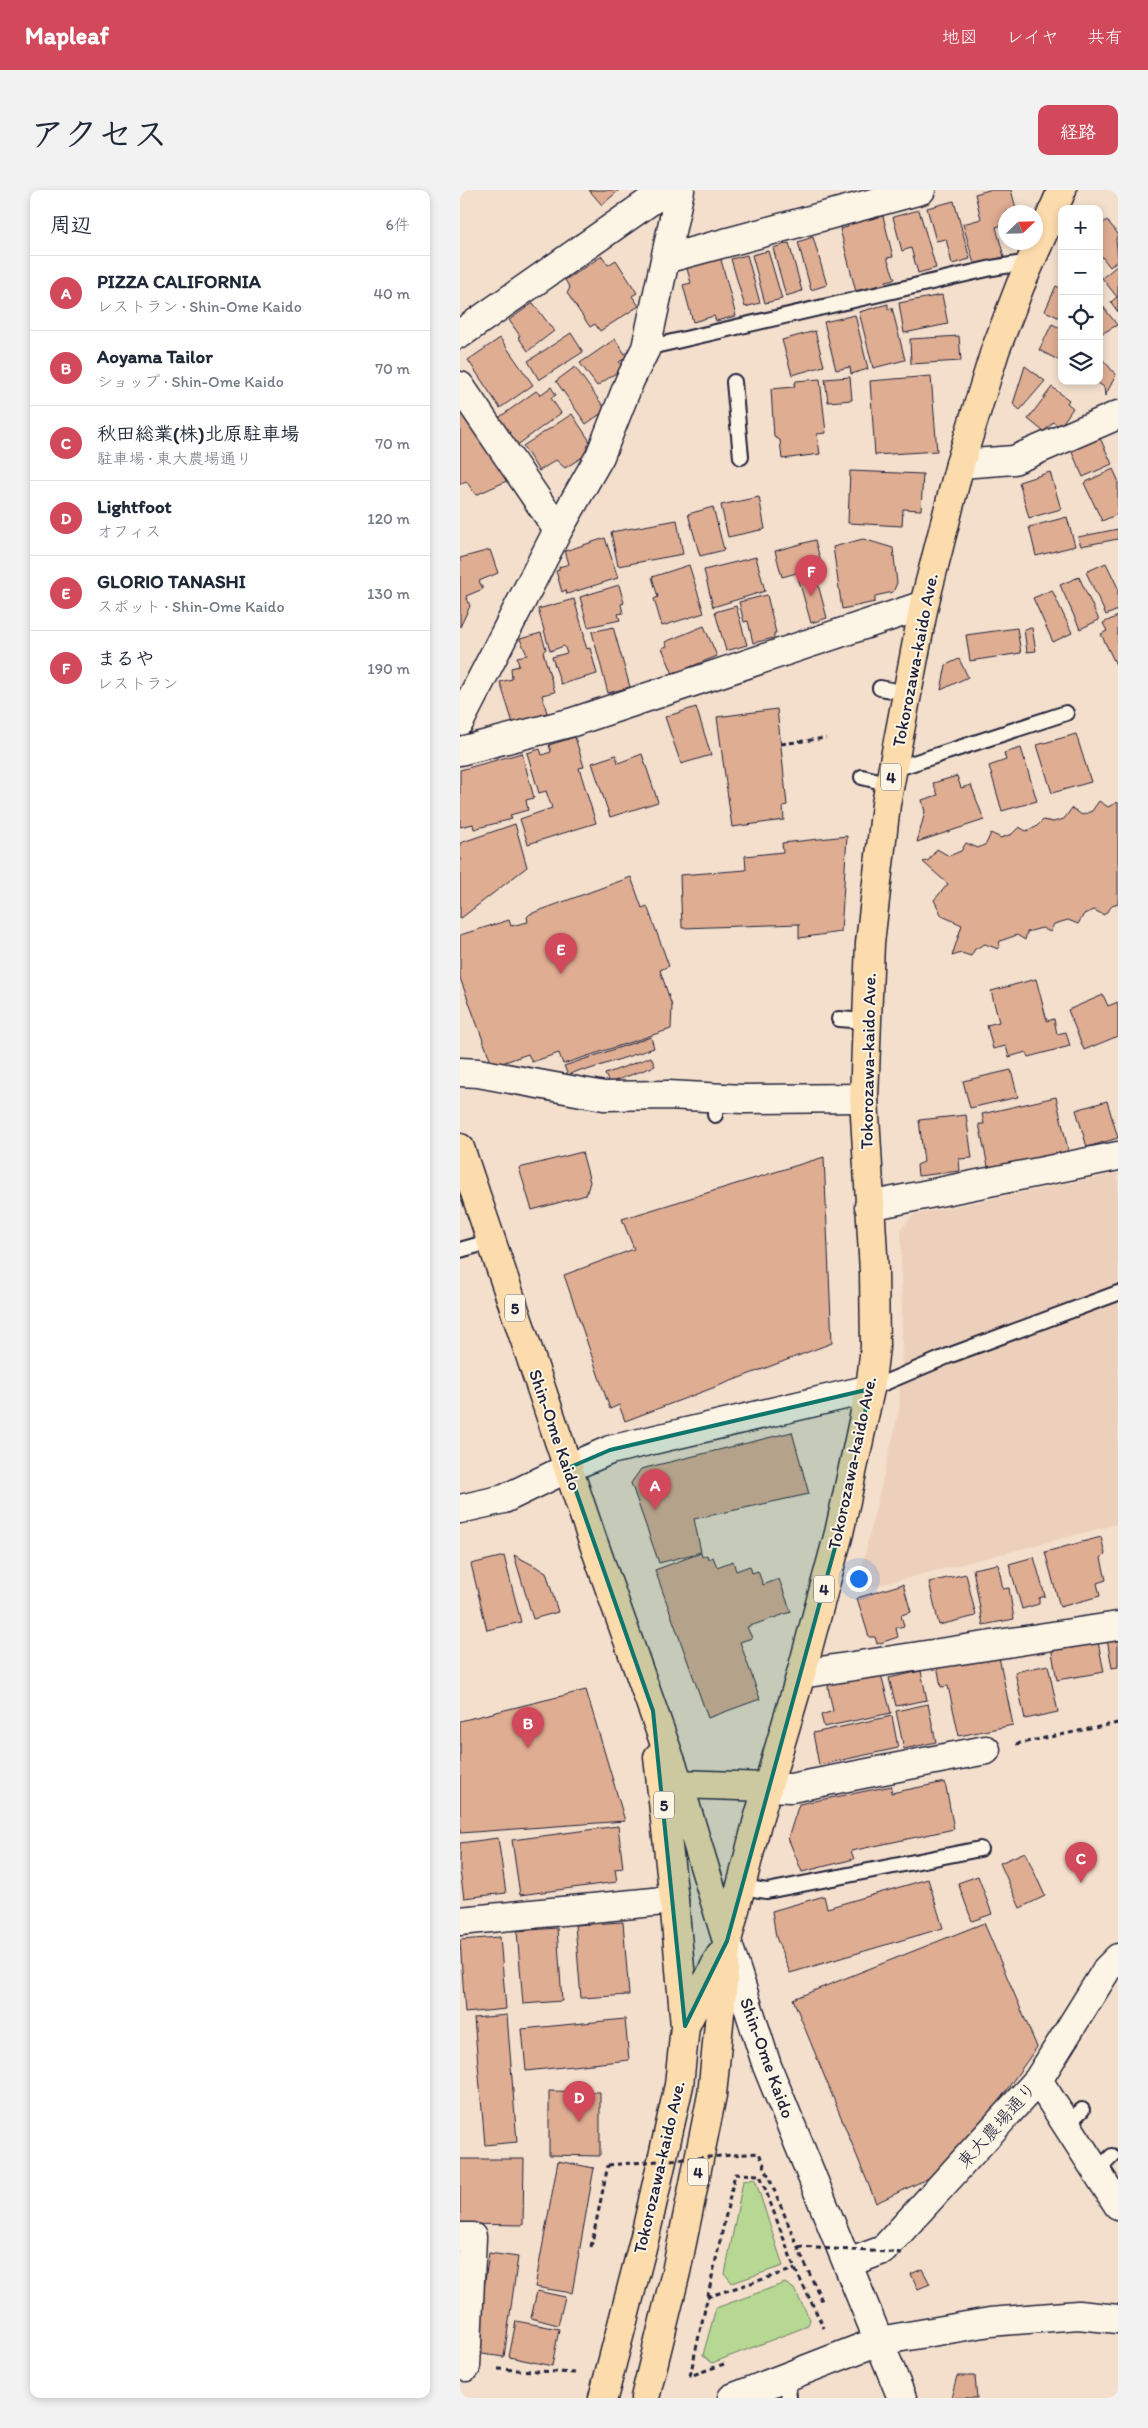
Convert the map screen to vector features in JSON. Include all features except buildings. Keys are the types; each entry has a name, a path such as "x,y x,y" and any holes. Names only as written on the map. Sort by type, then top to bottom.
{"main road":[{"name":"Tokorozawa-kaido Ave.","path":"645,2398 676,2272 712,2096 727,1941 767,1787 801,1674 839,1533 870,1389 875,1347 874,1272 864,1098 866,1021 870,942 891,777 924,605 960,464 995,351 1030,262 1062,190"},
{"name":"Shin-Ome Kaido","path":"460,1148 568,1468 679,1784 727,1941"},
{"name":"Shin-Ome Kaido","path":"653,1710 674,1900 685,2026"},
{"path":"679,1784 767,1787"},
{"name":"Tokorozawa-kaido Ave.","path":"603,2398 644,2236 679,2085 685,2026 727,1941"}],"street":[{"path":"460,334 666,190"},
{"path":"460,721 558,530 594,480 600,456 634,389 646,348 680,190"},
{"path":"666,259 878,195 921,190"},
{"path":"460,386 558,530"},
{"path":"960,464 1014,460 1118,414"},
{"path":"460,752 573,722 836,641 924,605"},
{"path":"460,1072 478,1073 545,1092 604,1096 643,1104 683,1088 715,1106 864,1098"},
{"path":"869,1206 1118,1156"},
{"path":"460,1509 504,1499 610,1450 870,1389"},
{"path":"801,1674 1118,1626"},
{"path":"767,1787 795,1787 986,1750"},
{"path":"460,1921 674,1900"},
{"name":"Shin-Ome Kaido","path":"727,1941 767,2066 902,2398"},
{"name":"東大農場通り","path":"848,2264 883,2250 1038,2080 1076,2007 1118,1958"},
{"path":"1038,2080 1074,2118 1104,2164 1118,2205"},
{"path":"460,2237 472,2237 466,2367"},
{"path":"732,2398 788,2387 879,2341 990,2322 1078,2315 1118,2319"}],"lane":[{"path":"646,348 992,268 1030,262"},
{"path":"734,382 741,457"},
{"path":"880,688 907,693"},
{"path":"862,777 891,777 1066,713"},
{"path":"839,1019 866,1021"},
{"path":"460,1250 492,1241"},
{"path":"870,1389 948,1356 1118,1293"},
{"path":"741,1888 767,1891 980,1850"}],"path":[{"path":"781,744 826,738"},
{"path":"986,1750 1118,1723"},
{"path":"591,2247 608,2165 759,2153 823,2303"},
{"path":"726,2363 690,2376 735,2174 760,2175 795,2269 824,2328"},
{"path":"798,2247 904,2253"},
{"path":"707,2297 795,2269"},
{"path":"815,2332 831,2325"},
{"path":"466,2367 575,2373"}],"highlighted area":[{"path":"870,1389 839,1533 727,1941 685,2026 653,1711 568,1468 610,1450"}],"shaded area":[{"path":"1118,1173 1118,1524 856,1591 899,1411 902,1354 901,1229 913,1215"}],"green space":[{"path":"755,2179 783,2266 732,2283 725,2274 743,2181"},
{"path":"785,2283 794,2289 810,2319 808,2326 712,2363 703,2355 716,2308"}],"place":[{"name":"まるや","path":"811,596"},
{"name":"GLORIO TANASHI","path":"561,974"},
{"name":"PIZZA CALIFORNIA","path":"655,1510"},
{"name":"Aoyama Tailor","path":"528,1748"},
{"name":"秋田総業(株)北原駐車場","path":"1081,1883"},
{"name":"Lightfoot","path":"579,2122"}]}
